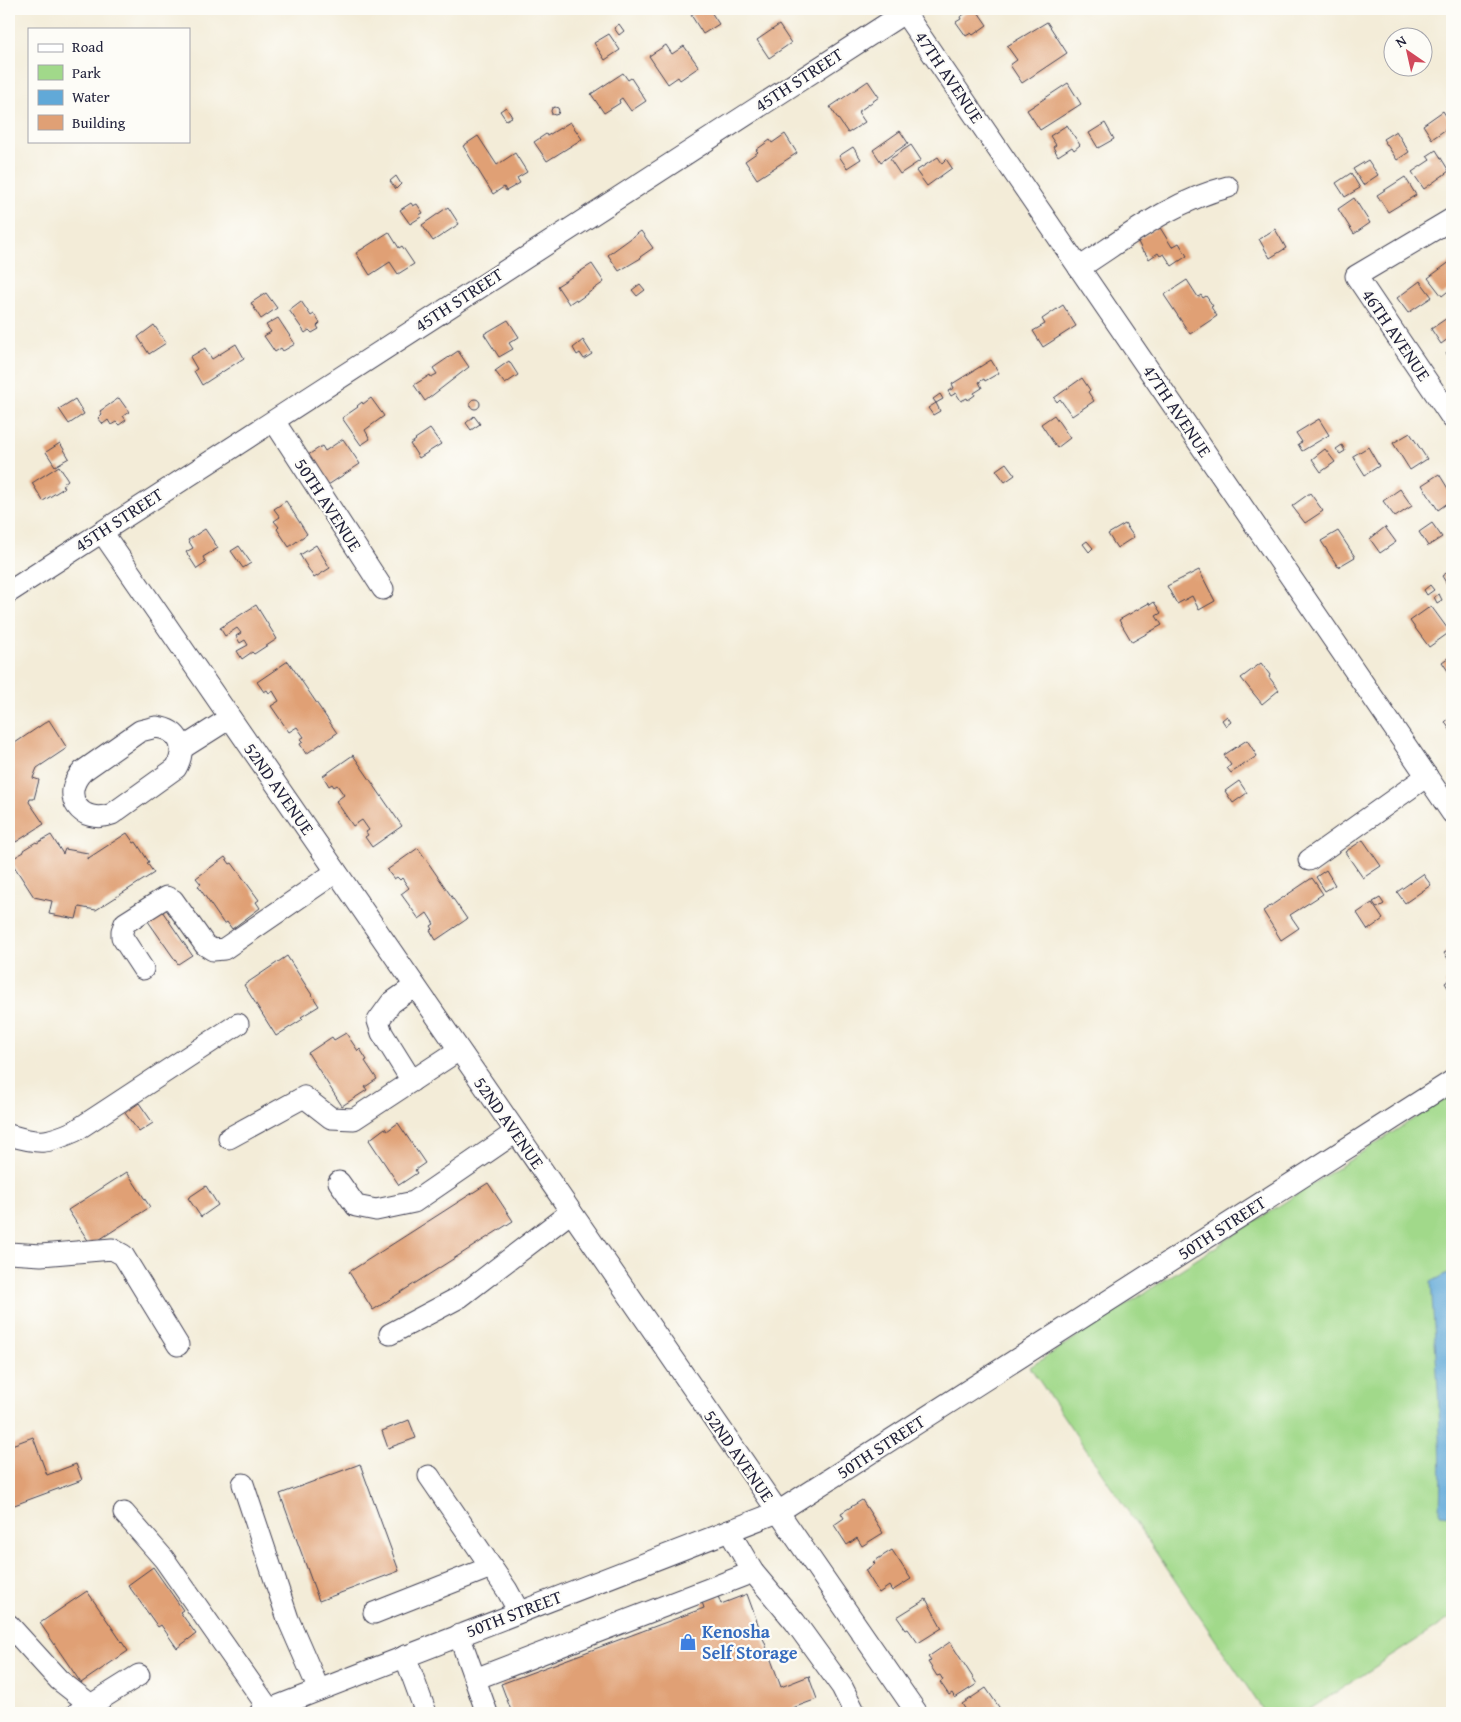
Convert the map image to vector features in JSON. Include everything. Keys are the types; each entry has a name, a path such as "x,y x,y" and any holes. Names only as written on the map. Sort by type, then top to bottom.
{"street":[{"name":"47TH AVENUE","path":"906,10 1079,268 1452,813"},
{"name":"45TH STREET","path":"9,592 906,10"},
{"path":"1079,268 1167,211 1205,193 1228,188"},
{"name":"46TH AVENUE","path":"1452,219 1356,276 1452,418"},
{"name":"50TH AVENUE","path":"274,421 383,589"},
{"name":"52ND AVENUE","path":"102,532 917,1713"},
{"path":"181,749 230,718"},
{"path":"156,727 164,728 177,737 181,749 180,761 176,768 112,814 104,817 86,815 79,810 74,802 72,794 73,785 77,777 140,731 156,727"},
{"path":"1310,860 1427,776"},
{"path":"143,969 122,937 122,930 125,923 166,897 173,900 205,945 213,950 224,949 336,872"},
{"path":"412,1081 382,1033 378,1021 391,1003 415,986"},
{"path":"9,1135 33,1142 53,1140 75,1132 238,1024"},
{"path":"229,1138 304,1097 331,1118 354,1119 459,1050"},
{"name":"50TH STREET","path":"264,1711 778,1512 1452,1082"},
{"path":"339,1182 356,1206 376,1210 414,1202 516,1132"},
{"path":"390,1334 460,1297 571,1212"},
{"path":"9,1253 41,1255 112,1249 124,1255 178,1345"},
{"path":"428,1476 507,1590 519,1612"},
{"path":"243,1484 288,1619 319,1690"},
{"path":"124,1513 164,1559 264,1711"},
{"path":"729,1531 752,1572 795,1622 836,1679 855,1713"},
{"path":"374,1613 491,1567"},
{"path":"475,1679 752,1572"},
{"path":"9,1625 88,1710 139,1675"},
{"path":"459,1635 487,1713"},
{"path":"405,1656 426,1713"}],"green space":[{"path":"1452,1094 1452,1617 1304,1713 1265,1713 1030,1367"}],"water":[{"path":"1452,1271 1452,1515 1440,1514 1440,1427 1431,1282"}],"building":[{"path":"700,9 709,9 719,24 703,34 691,15"},
{"path":"972,9 976,9 987,25 973,35 971,33 966,36 956,22"},
{"path":"1047,22 1067,53 1022,83 1010,65 1017,60 1007,46"},
{"path":"619,24 624,31 619,35 614,28"},
{"path":"779,25 791,43 769,58 757,40"},
{"path":"609,34 620,50 605,60 594,43"},
{"path":"666,45 672,54 684,46 699,67 680,80 678,77 668,84 649,56"},
{"path":"623,73 628,80 631,78 646,101 631,111 622,98 619,100 620,103 604,113 591,94"},
{"path":"868,81 879,97 858,112 865,122 848,133 830,107"},
{"path":"1068,83 1081,104 1040,130 1027,110"},
{"path":"506,107 512,117 506,120 500,111"},
{"path":"555,107 559,111 555,115 551,111"},
{"path":"1443,111 1452,125 1432,139 1423,125"},
{"path":"570,122 582,139 547,161 534,142"},
{"path":"1105,123 1114,139 1098,148 1089,133"},
{"path":"1067,125 1080,145 1074,150 1072,147 1058,156 1053,147 1056,145 1050,136"},
{"path":"900,131 908,143 881,162 873,150"},
{"path":"1396,131 1409,152 1397,160 1383,139"},
{"path":"785,134 797,153 757,179 745,161 770,140 772,143"},
{"path":"478,136 497,165 515,153 527,172 517,178 520,183 506,191 504,187 493,194 463,146"},
{"path":"911,145 921,160 900,174 890,159"},
{"path":"853,147 861,159 847,168 839,156"},
{"path":"1436,150 1449,171 1424,189 1412,172 1430,160 1427,156"},
{"path":"938,157 942,163 946,159 952,168 927,186 916,171"},
{"path":"1368,160 1378,175 1363,185 1353,169"},
{"path":"1351,173 1360,188 1345,197 1336,183"},
{"path":"396,176 401,184 396,189 390,181"},
{"path":"1405,177 1416,195 1388,212 1377,195"},
{"path":"1354,198 1370,223 1354,234 1338,209"},
{"path":"411,203 413,206 417,204 423,213 419,215 421,217 410,224 400,210"},
{"path":"448,207 459,224 433,241 422,225"},
{"path":"1159,226 1172,247 1179,243 1187,256 1172,266 1164,254 1160,256 1158,253 1149,259 1137,240"},
{"path":"1275,229 1286,248 1270,258 1259,239"},
{"path":"641,231 653,248 641,258 619,271 608,255"},
{"path":"389,232 399,248 402,246 414,264 398,274 390,262 370,275 356,253"},
{"path":"1451,261 1452,288 1442,296 1428,278"},
{"path":"592,264 604,282 577,301 576,299 569,304 557,286"},
{"path":"1187,280 1198,297 1201,295 1203,298 1206,296 1217,316 1190,334 1164,295"},
{"path":"1420,281 1432,297 1408,313 1397,298"},
{"path":"640,284 645,290 637,296 632,290"},
{"path":"266,293 277,308 261,319 251,303"},
{"path":"301,301 311,316 314,314 320,323 317,326 319,329 312,333 309,330 305,333 289,310"},
{"path":"1063,305 1076,326 1043,347 1033,331 1045,324 1042,319"},
{"path":"278,318 295,344 283,351 281,348 275,352 264,336 271,332 266,325"},
{"path":"1447,318 1452,327 1452,336 1441,344 1431,329"},
{"path":"508,320 519,337 509,343 513,349 499,357 484,334"},
{"path":"154,325 166,343 149,354 138,337"},
{"path":"583,340 592,354 584,359 580,353 577,355 573,348"},
{"path":"236,344 244,358 202,385 194,371 197,369 190,357 205,348 212,359"},
{"path":"1452,348 1452,362 1446,353"},
{"path":"458,351 469,367 425,401 414,385 430,375 431,377 437,374 433,368"},
{"path":"991,360 999,373 985,381 984,379 979,382 982,388 974,393 975,395 968,400 967,398 961,401 956,393 951,396 948,391 954,388 952,384"},
{"path":"509,361 518,375 505,384 495,371"},
{"path":"1082,378 1090,390 1088,392 1094,401 1072,416 1060,399 1057,402 1054,398"},
{"path":"940,394 943,399 936,403 933,399"},
{"path":"119,398 129,412 123,416 126,420 119,425 116,422 111,425 108,420 103,424 98,418 102,414 100,411"},
{"path":"371,398 384,416 365,430 370,439 361,445 342,418 362,402 363,404"},
{"path":"75,399 84,414 69,424 59,409"},
{"path":"473,399 477,399 480,404 479,408 473,409 470,406 470,402"},
{"path":"936,403 940,411 933,415 928,408"},
{"path":"1054,415 1070,438 1057,448 1041,424"},
{"path":"474,416 480,424 471,430 466,423"},
{"path":"1319,419 1329,435 1302,451 1298,444 1302,442 1296,433"},
{"path":"430,429 441,444 419,458 410,444"},
{"path":"1410,433 1427,459 1410,470 1393,443"},
{"path":"343,439 360,464 325,487 305,457 322,446 325,451"},
{"path":"60,443 69,458 55,466 46,452"},
{"path":"1342,445 1345,451 1340,454 1336,449"},
{"path":"1368,447 1379,466 1365,475 1353,456"},
{"path":"1325,449 1335,462 1321,472 1312,459"},
{"path":"1006,463 1015,475 1005,482 996,470"},
{"path":"59,466 68,480 62,485 64,488 43,501 32,483"},
{"path":"1439,474 1452,495 1452,500 1438,510 1422,485"},
{"path":"1400,489 1412,506 1395,517 1383,501"},
{"path":"1310,493 1323,511 1305,523 1292,506"},
{"path":"286,501 307,534 289,547 274,521 280,517 274,509"},
{"path":"1432,523 1442,537 1428,546 1419,532"},
{"path":"1125,524 1134,537 1117,548 1108,534"},
{"path":"1385,527 1396,542 1380,553 1370,539"},
{"path":"205,529 218,548 203,557 206,563 197,569 186,552 193,548 188,540"},
{"path":"1338,531 1355,557 1338,567 1321,541"},
{"path":"1087,541 1093,548 1089,552 1083,544"},
{"path":"316,545 330,568 314,578 300,555"},
{"path":"239,546 251,563 243,568 231,551"},
{"path":"1452,569 1452,592 1442,576"},
{"path":"1199,570 1215,601 1199,610 1192,596 1177,604 1167,586"},
{"path":"1430,585 1434,590 1427,595 1424,590"},
{"path":"1439,594 1442,600 1437,603 1434,597"},
{"path":"1154,602 1161,613 1156,616 1162,625 1132,642 1119,620"},
{"path":"256,605 277,639 254,654 252,652 242,659 237,651 248,645 245,640 240,643 236,636 241,633 237,628 225,636 220,628"},
{"path":"1431,606 1450,632 1429,647 1410,621"},
{"path":"1452,655 1452,677 1442,662"},
{"path":"288,661 337,733 306,754 300,744 303,742 300,739 304,737 297,727 289,732 271,706 279,701 273,691 269,693 267,690 264,692 257,682"},
{"path":"1261,663 1279,690 1262,704 1241,678"},
{"path":"1227,716 1231,722 1226,726 1222,720"},
{"path":"1452,716 1452,733 1445,722"},
{"path":"49,720 67,748 37,768 33,778 39,780 34,799 30,799 29,802 44,824 16,842 9,831 9,747"},
{"path":"1247,740 1257,756 1231,773 1227,768 1231,765 1224,755"},
{"path":"353,755 402,826 372,847 365,837 368,835 366,832 369,830 362,820 353,826 336,801 344,795 337,785 334,787 332,784 329,786 323,776"},
{"path":"1239,781 1247,793 1233,803 1225,791"},
{"path":"127,833 134,843 136,842 154,873 96,910 79,907 76,919 49,914 52,901 34,897 10,860 36,842 51,835 63,854 65,849 88,853 87,859"},
{"path":"1363,840 1381,866 1363,878 1345,852"},
{"path":"418,848 467,919 436,940 430,930 433,929 431,926 434,924 427,913 419,919 401,894 409,888 402,878 400,880 397,877 394,879 387,870"},
{"path":"225,857 230,864 232,863 259,900 256,902 260,908 232,929 227,922 224,924 198,886 201,884 196,878"},
{"path":"1326,870 1335,885 1325,891 1316,877"},
{"path":"1423,874 1431,885 1405,903 1397,892"},
{"path":"1312,878 1323,894 1290,915 1299,928 1281,940 1263,911"},
{"path":"1380,898 1384,904 1377,908 1373,902"},
{"path":"1372,903 1383,919 1368,930 1357,913"},
{"path":"158,905 192,955 178,964 143,914"},
{"path":"1452,948 1452,958 1449,960 1444,953"},
{"path":"287,956 319,1006 301,1017 303,1019 276,1036 244,985"},
{"path":"1452,978 1452,989 1450,991 1445,983"},
{"path":"346,1033 358,1051 360,1049 367,1060 365,1061 377,1079 365,1087 367,1090 342,1106 308,1053 332,1037 334,1040"},
{"path":"139,1103 153,1123 139,1132 125,1113"},
{"path":"398,1123 425,1163 415,1170 417,1173 399,1185 369,1140 385,1128 387,1131"},
{"path":"127,1172 150,1207 91,1245 68,1210"},
{"path":"488,1183 513,1221 373,1310 349,1272"},
{"path":"206,1186 218,1205 201,1217 188,1198"},
{"path":"409,1420 416,1438 388,1448 382,1431"},
{"path":"33,1437 47,1475 76,1464 82,1480 9,1507 9,1446"},
{"path":"360,1464 399,1571 319,1601 280,1494"},
{"path":"862,1500 883,1533 862,1546 857,1538 847,1545 834,1525 844,1518 841,1513"},
{"path":"892,1550 911,1579 892,1591 889,1586 879,1593 865,1570 875,1564 873,1562"},
{"path":"153,1567 183,1610 180,1612 196,1634 177,1648 161,1625 158,1627 128,1585"},
{"path":"87,1591 128,1651 81,1683 40,1623"},
{"name":"Kenosha Self Storage","path":"747,1594 781,1687 809,1676 817,1699 790,1709 791,1713 512,1713 501,1684 704,1608 702,1602 718,1596 721,1604"},
{"path":"926,1599 942,1628 918,1643 897,1617"},
{"path":"950,1642 977,1684 955,1698 952,1693 949,1695 940,1682 943,1680 940,1675 937,1676 928,1662 931,1661 928,1657"},
{"path":"986,1688 1003,1713 968,1713 962,1704"}],"place":[{"name":"Kenosha Self Storage","path":"688,1642"}]}
